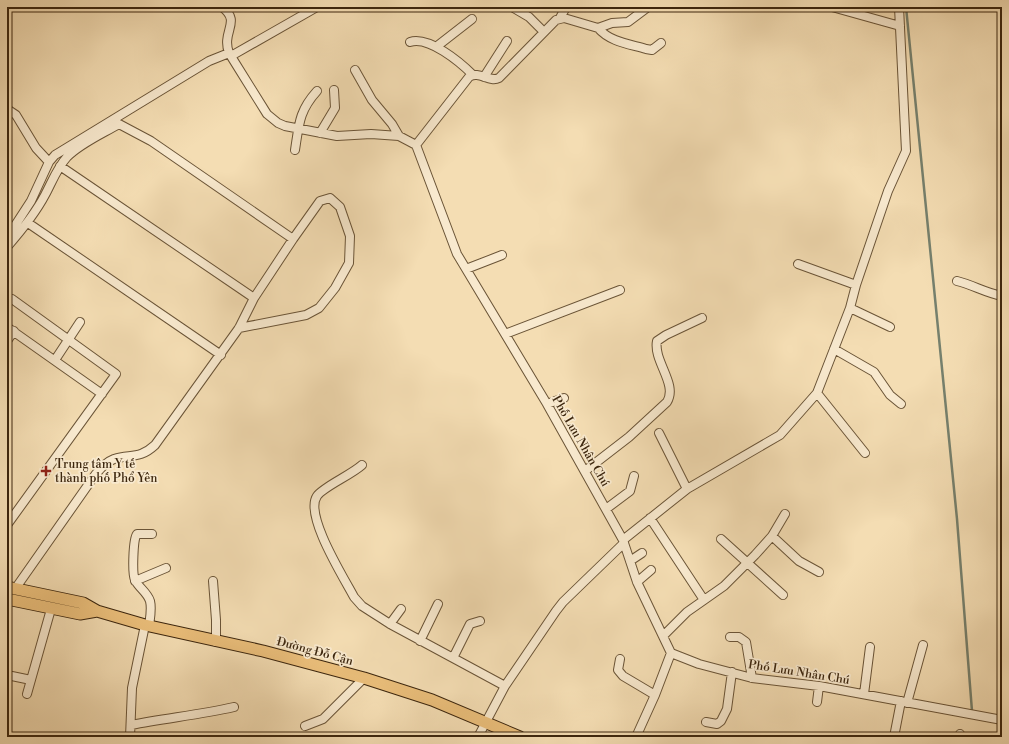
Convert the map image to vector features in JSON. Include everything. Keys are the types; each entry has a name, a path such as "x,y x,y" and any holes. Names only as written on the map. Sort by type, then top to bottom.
{"main road":[{"name":"Đường Đỗ Cận","path":"11,588 83,603 97,611 147,625 216,642 263,651 364,678 432,700 520,737"},
{"name":"Đường Đỗ Cận","path":"7,599 80,614 97,611"}],"street":[{"path":"222,7 232,19 226,38 230,54 267,114 278,123 298,129 342,136 370,134 399,136 416,144 473,75"},
{"path":"7,238 10,226 31,201 49,162 55,155 137,103 209,61 230,54 316,7"},
{"path":"512,7 523,10 544,31"},
{"path":"410,42 418,40 429,43 459,62 473,75 492,80 499,78 544,31 560,18 566,7"},
{"path":"598,28 612,23 628,22 648,7"},
{"path":"832,7 900,26"},
{"path":"478,737 505,686 563,602 624,541 650,518 687,489 780,435 817,393 850,308 856,285 888,191 906,151 899,7"},
{"path":"560,18 598,28 611,40 646,49 652,50 661,43"},
{"path":"436,48 472,19"},
{"path":"484,77 508,41"},
{"path":"355,70 372,100 392,124 399,136"},
{"path":"320,133 335,108 334,90"},
{"path":"295,150 298,129 306,103 317,91"},
{"path":"7,109 16,115 36,148 49,162"},
{"path":"7,247 28,223 60,166 79,147 119,124 151,141 293,239"},
{"name":"Phố Lưu Nhân Chú","path":"416,144 457,254 547,404 624,541 637,582 671,653 699,664 752,678 819,686 1002,720"},
{"path":"60,166 254,298"},
{"path":"11,588 104,464 114,459 142,455 155,445 221,355 239,328 254,298 293,239 320,201 330,198 340,207 350,236 348,263 335,288 319,308 306,315 239,328"},
{"path":"28,223 221,355"},
{"path":"466,270 502,255"},
{"path":"798,264 856,285"},
{"path":"957,281 989,293 1002,296"},
{"path":"505,334 620,290"},
{"path":"7,526 116,374 12,299"},
{"path":"850,308 890,327"},
{"path":"585,471 625,440 667,402 670,396 670,389 656,349 657,341 666,335 702,318"},
{"path":"55,360 80,322"},
{"path":"7,341 10,329 102,394"},
{"path":"834,349 874,372 890,395 901,404"},
{"path":"817,393 865,453"},
{"path":"547,404 564,398"},
{"path":"659,433 687,489"},
{"path":"362,466 352,474 326,488 317,496 313,504 319,533 354,597 362,606 390,624 505,686"},
{"path":"606,509 630,491 634,476"},
{"path":"663,636 686,612 724,586 772,536 786,514"},
{"path":"650,518 704,600"},
{"path":"130,737 132,688 147,625 150,603 148,596 135,581 135,537 137,534 152,534"},
{"path":"772,536 799,561 819,572"},
{"path":"721,539 783,594"},
{"path":"630,561 642,553"},
{"path":"135,581 166,568"},
{"path":"637,582 651,570"},
{"path":"213,581 216,642"},
{"path":"420,641 438,604"},
{"path":"27,694 51,609"},
{"path":"390,624 401,609"},
{"path":"452,658 470,624 480,621"},
{"path":"730,637 739,637 746,642 752,678"},
{"path":"894,737 923,645"},
{"path":"864,694 870,647"},
{"path":"636,737 655,695 671,653"},
{"path":"620,659 618,670 623,676 655,695"},
{"path":"706,722 717,724 725,716 732,672"},
{"path":"7,675 31,680"},
{"path":"305,726 323,718 364,678"},
{"path":"817,702 819,686"},
{"path":"130,725 158,719 208,713 234,707"}],"waterway":[{"path":"906,7 957,519 972,711"}],"place":[{"name":"Trung tâm Y tế thành phố Phổ Yên","path":"46,471"}]}
